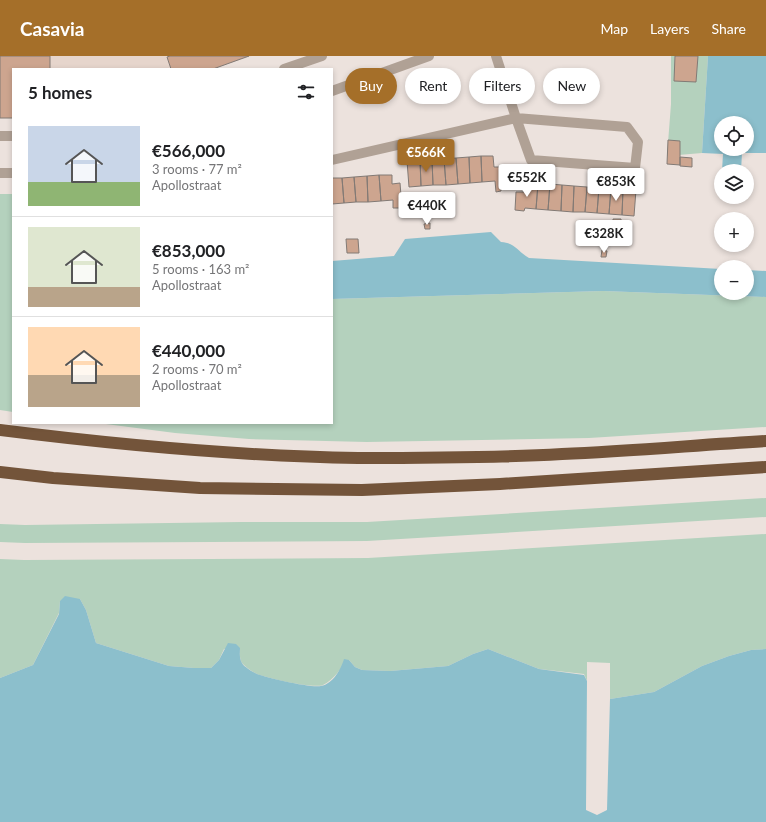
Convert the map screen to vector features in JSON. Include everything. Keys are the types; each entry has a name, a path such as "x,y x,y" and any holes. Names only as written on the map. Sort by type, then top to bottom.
{"highway":[{"path":"0,430 153,448 257,455 358,458 560,455 766,441"},
{"path":"0,472 53,478 200,488 362,490 500,484 766,467"}],"street":[{"path":"287,68 322,56"},
{"path":"333,91 429,56"},
{"path":"333,160 516,118 627,127 638,142 635,168 531,160 516,118 496,56"},
{"path":"0,136 12,136"},
{"path":"0,173 12,173"}],"shaded area":[{"path":"0,56 252,56 215,68 12,68"}],"green space":[{"path":"671,56 708,56 702,153 667,156 671,104"},
{"path":"0,194 12,194 12,412 0,410"},
{"path":"603,291 714,295 714,300 754,300 754,297 766,297 766,427 589,438 367,442 249,439 175,433 106,424 333,424 333,299"},
{"path":"766,498 766,517 367,541 0,542 0,524 367,522"},
{"path":"766,534 766,649 751,650 702,666 654,692 610,699 610,663 587,662 587,681 584,674 539,669 488,649 473,654 448,666 390,671 362,670 355,667 349,660 327,683 318,686 310,686 257,674 248,669 241,662 240,648 224,649 219,660 211,668 169,666 96,643 86,610 80,599 60,601 59,613 33,665 0,678 0,559 368,558"}],"water":[{"path":"708,56 766,56 766,153 754,153 754,116 714,116 714,154 702,153"},
{"path":"723,156 742,156 741,164 722,164"},
{"path":"491,232 501,242 510,244 529,258 714,269 714,295 603,291 333,299 333,261 394,256 405,239"},
{"path":"754,270 766,271 766,297 754,297"},
{"path":"65,596 80,599 86,610 96,643 169,666 211,668 219,660 228,643 236,644 240,648 240,657 243,665 257,674 308,686 325,685 333,679 339,671 344,659 349,660 355,667 362,670 390,671 448,666 473,654 488,649 539,669 584,675 587,681 586,810 597,815 607,810 610,699 654,692 702,666 751,650 766,649 766,822 0,822 0,678 33,665 59,614 60,601"}],"building":[{"path":"0,56 50,56 50,68 12,68 12,118 0,118"},
{"path":"249,56 216,68 171,68 167,57"},
{"path":"675,56 698,56 696,82 674,81"},
{"path":"668,140 680,141 680,165 667,164"},
{"path":"481,156 493,156 494,167 500,167 501,191 496,192 495,181 482,182"},
{"path":"481,156 482,182 470,183 469,157"},
{"path":"469,157 470,183 458,184 456,158"},
{"path":"680,157 692,158 692,167 680,166"},
{"path":"456,158 458,184 446,185 444,159"},
{"path":"444,159 446,185 433,185 432,160"},
{"path":"420,160 432,160 433,185 421,186"},
{"path":"420,160 421,186 409,187 407,161"},
{"path":"379,175 381,201 368,202 367,176"},
{"path":"379,175 392,175 392,184 400,183 402,208 393,208 393,200 381,201"},
{"path":"367,176 368,202 356,202 354,177"},
{"path":"354,177 356,202 344,203 342,178"},
{"path":"333,178 342,178 344,203 333,204"},
{"path":"525,183 538,184 536,209 525,208 524,211 515,210 516,192 524,192"},
{"path":"538,184 550,184 548,210 536,209"},
{"path":"550,184 562,185 561,211 548,210"},
{"path":"562,185 574,186 573,212 561,211"},
{"path":"574,186 587,187 585,212 573,212"},
{"path":"587,187 599,188 597,213 585,212"},
{"path":"599,188 611,188 609,214 597,213"},
{"path":"611,188 623,189 622,215 609,214"},
{"path":"623,189 636,190 634,216 622,215"},
{"path":"613,219 621,219 621,228 613,227"},
{"path":"430,223 430,229 425,229 424,224"},
{"path":"584,234 589,234 589,241 584,240"},
{"path":"346,239 358,239 359,253 347,253"},
{"path":"602,250 607,251 606,257 601,257"}]}
